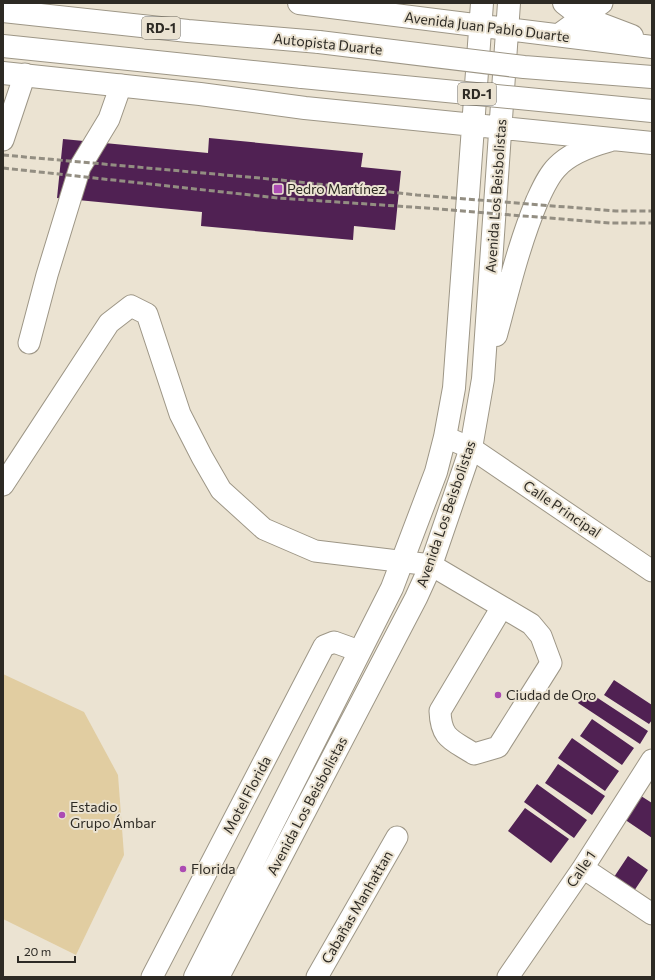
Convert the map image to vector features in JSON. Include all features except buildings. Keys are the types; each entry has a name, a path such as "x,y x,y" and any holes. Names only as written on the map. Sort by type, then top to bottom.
{"main road":[{"name":"Avenida Juan Pablo Duarte","path":"299,3 652,47"},
{"name":"Avenida Los Beisbolistas","path":"195,977 392,588 436,472 445,437 454,388 482,3"},
{"name":"Avenida Los Beisbolistas","path":"218,977 431,566 471,448 483,379 509,3"},
{"path":"564,3 582,17 652,43"},
{"name":"Autopista Duarte","path":"3,12 188,31 319,42 524,67 652,77"},
{"name":"RD-1","path":"3,46 652,111"},
{"path":"3,73 26,74 121,85 305,108 652,143"},
{"path":"483,379 526,226 543,189 556,167 572,155 589,146 614,139"}],"street":[{"path":"558,35 602,3"},
{"path":"3,140 26,74"},
{"path":"29,343 49,268 80,167 109,119 121,85"},
{"path":"3,485 109,323 131,306 147,314 180,414 221,490 264,529 315,551 431,566 502,607 531,624 541,636 551,663 498,747 474,754 445,736 440,724 440,711 502,607"},
{"name":"Calle Principal","path":"445,437 471,448 652,571"},
{"name":"Motel Florida","path":"152,977 324,646 334,642 359,651"},
{"name":"Calle 1","path":"508,977 583,868 652,760"},
{"name":"Cabañas Manhattan","path":"317,977 397,837"},
{"path":"583,868 652,914"}],"shaded area":[{"name":"Estadio Grupo Ámbar","path":"3,674 84,712 118,775 124,855 76,955 3,919"}],"railway":[{"path":"3,155 281,180 417,195 616,211 652,211"},
{"path":"3,168 278,198 610,223 652,223"}],"place":[{"name":"Pedro Martínez","path":"278,189"},
{"name":"Ciudad de Oro","path":"498,695"},
{"name":"Estadio Grupo Ámbar","path":"62,815"},
{"name":"Florida","path":"183,869"}]}
